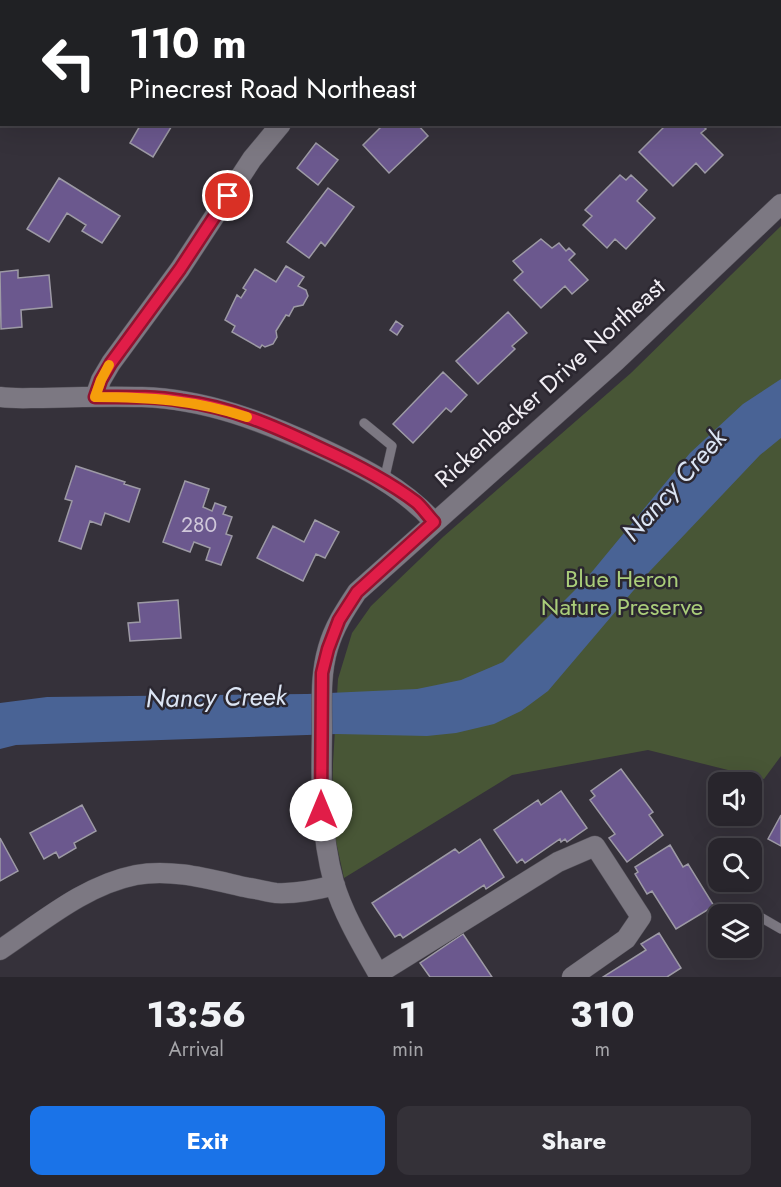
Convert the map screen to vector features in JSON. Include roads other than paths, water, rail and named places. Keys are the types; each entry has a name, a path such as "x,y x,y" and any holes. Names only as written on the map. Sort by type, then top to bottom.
{"street":[{"path":"95,397 101,380 111,363 180,269 252,159 279,126"},
{"name":"Rickenbacker Drive Northeast","path":"379,975 357,939 335,885 324,842 321,810 322,673 339,620 357,592 616,361 781,204"},
{"path":"0,397 153,398 224,409 268,424 347,460 418,504 434,522"},
{"path":"379,975 558,862 595,846 641,917 626,939 572,977"},
{"path":"0,950 84,894 112,881 138,875 164,873 190,875 275,893 306,892 335,885"}],"lane":[{"path":"364,423 392,446 384,481"},
{"path":"762,918 781,929"}],"water":[{"name":"Nancy Creek","path":"781,379 781,438 760,455 650,571 548,691 521,711 494,724 456,733 427,736 337,734 16,745 0,749 0,703 47,697 307,694 417,689 461,680 503,662 586,579 690,453 743,404"}],"park label":[{"name":"Blue Heron Nature Preserve","path":"622,593"}]}
